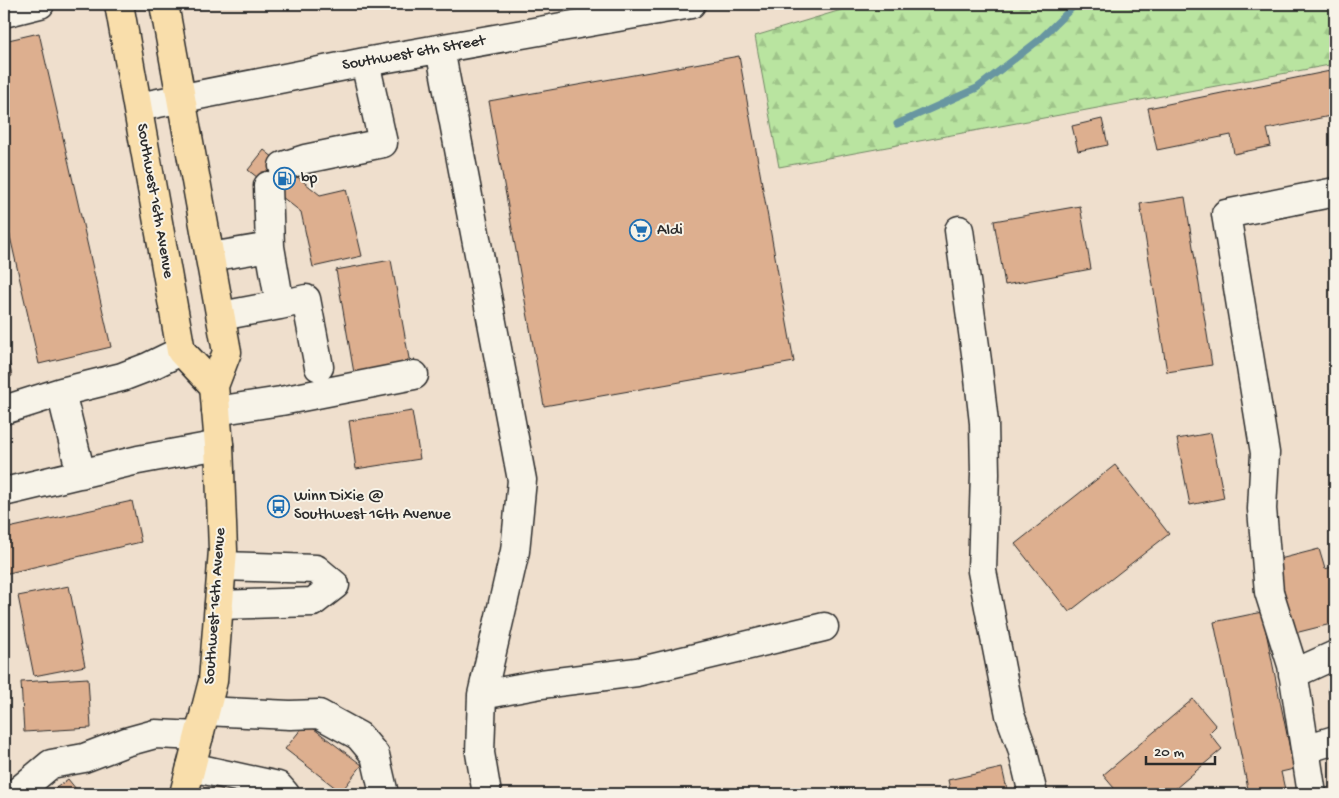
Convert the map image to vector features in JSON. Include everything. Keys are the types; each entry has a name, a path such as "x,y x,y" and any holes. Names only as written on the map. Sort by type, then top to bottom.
{"main road":[{"name":"Southwest 16th Avenue","path":"119,4 181,351"},
{"name":"Southwest 16th Avenue","path":"164,4 227,352 215,398 219,445 223,550 213,682 184,794"},
{"path":"181,351 215,398"}],"street":[{"path":"4,13 40,4"},
{"name":"Southwest 6th Street","path":"138,107 366,62 691,4"},
{"path":"440,49 522,480 516,551 482,695 480,753 487,794"},
{"path":"280,305 270,247 276,176 305,159 383,143 366,62"},
{"path":"1312,794 1292,665 1269,592 1262,509 1266,453 1226,214 1335,192"},
{"path":"959,230 978,361 984,423 985,474 982,571 1010,714 1022,748 1033,794"},
{"path":"210,257 270,247"},
{"path":"221,316 306,299 319,367"},
{"path":"4,410 61,392 122,377 181,351"},
{"path":"215,398 281,401 414,375"},
{"path":"61,392 81,474"},
{"path":"4,492 138,460 219,445"},
{"path":"219,605 313,602 336,585 316,569 222,566"},
{"path":"482,695 541,684 637,672 824,627"},
{"path":"1293,674 1335,655"},
{"path":"15,794 51,764 84,758 126,742 155,734 202,724 319,714 359,736 375,755 384,794"},
{"path":"1305,749 1335,740"},
{"path":"191,767 278,786 285,794"}],"green space":[{"path":"861,4 1335,4 1335,64 779,167 755,36"}],"building":[{"path":"39,33 111,347 39,364 4,210 4,41"},
{"name":"Aldi","path":"739,56 794,362 544,406 489,101"},
{"path":"1335,70 1335,115 1267,129 1271,146 1234,154 1231,135 1157,150 1148,108"},
{"path":"1102,119 1108,145 1078,151 1072,126"},
{"path":"264,150 320,195 346,189 362,256 313,267 301,212 248,170"},
{"path":"1185,197 1212,365 1167,372 1140,204"},
{"path":"1080,206 1091,269 1005,285 994,221"},
{"path":"391,260 410,364 354,373 336,270"},
{"path":"4,340 12,376 4,378"},
{"path":"412,411 420,459 356,469 349,421"},
{"path":"1211,433 1224,498 1190,505 1177,439"},
{"path":"1115,465 1169,534 1069,612 1015,544"},
{"path":"132,501 141,542 4,574 4,529"},
{"path":"1319,549 1325,569 1335,566 1335,623 1295,633 1276,560"},
{"path":"69,586 85,666 34,676 18,596"},
{"path":"1262,612 1294,769 1281,772 1286,794 1249,794 1214,622"},
{"path":"88,678 91,728 24,732 21,682"},
{"path":"1335,687 1335,719 1328,688"},
{"path":"1193,699 1216,726 1209,733 1222,749 1169,794 1119,794 1103,775"},
{"path":"306,723 362,765 341,792 285,749"},
{"path":"1002,768 1008,794 951,794 948,780"},
{"path":"68,779 80,794 48,794"}],"waterway":[{"path":"897,124 977,88 1039,40 1076,4"}],"place":[{"name":"bp","path":"285,179"},
{"name":"Aldi","path":"641,231"},
{"name":"Winn Dixie @ Southwest 16th Avenue","path":"278,506"}]}
